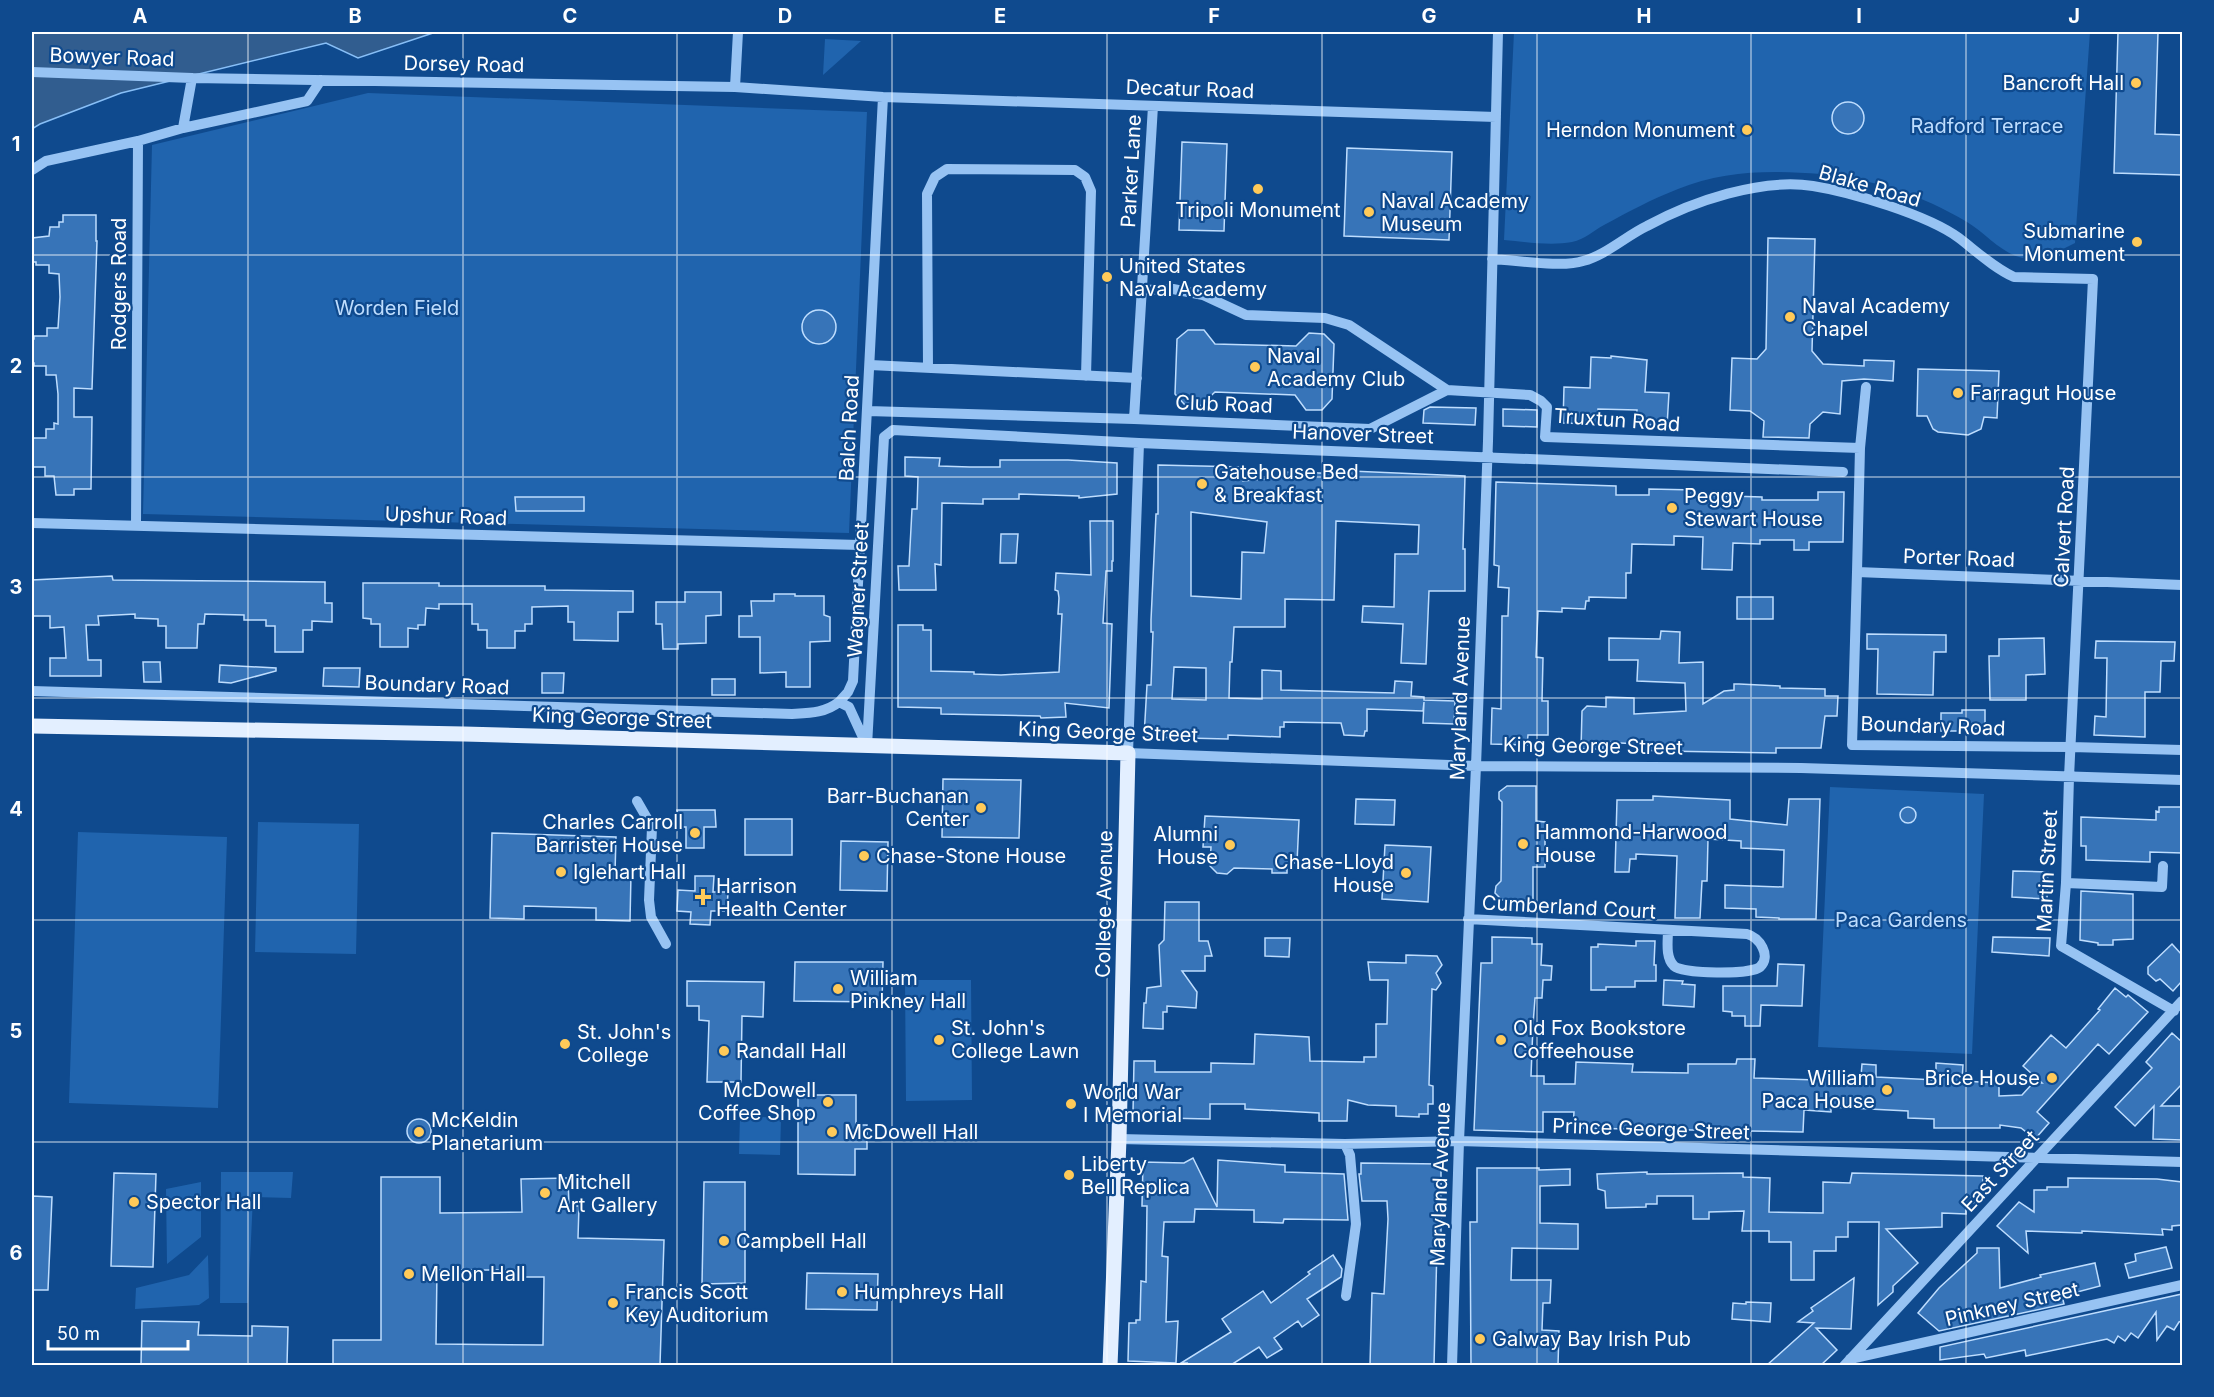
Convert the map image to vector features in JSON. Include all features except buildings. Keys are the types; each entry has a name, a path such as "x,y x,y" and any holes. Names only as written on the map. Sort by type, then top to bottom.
{"main road":[{"name":"King George Street","path":"32,726 464,734 1128,753"},
{"name":"College Avenue","path":"1110,1365 1119,1139 1128,753"}],"street":[{"path":"735,87 738,32"},
{"name":"Maryland Avenue","path":"1452,1365 1489,391 1498,32"},
{"name":"Bowyer Road","path":"32,72 192,78"},
{"path":"183,128 192,78"},
{"name":"Dorsey Road","path":"192,78 735,87 883,97"},
{"path":"32,170 46,161 308,101 321,80"},
{"name":"Decatur Road","path":"883,97 1496,117"},
{"name":"Balch Road","path":"839,702 848,692 853,681 883,97"},
{"name":"Parker Lane","path":"1134,419 1153,106"},
{"name":"Rodgers Road","path":"136,526 138,141"},
{"path":"928,368 927,194 935,177 947,169 1075,170 1085,177 1091,191 1086,376"},
{"name":"Blake Road","path":"1492,259 1582,262 1600,254 1647,225 1682,209 1756,188 1794,185 1837,191 1912,215 1959,238 2003,272 2014,277 2093,279"},
{"name":"Calvert Road","path":"2069,777 2093,279"},
{"path":"1142,290 1173,290 1203,295 1246,315 1325,318 1349,325 1447,390"},
{"path":"870,365 1137,378"},
{"path":"1857,572 1860,448 1866,387"},
{"name":"Truxtun Road","path":"1447,390 1530,395 1547,407 1545,438 1860,448"},
{"name":"Club Road","path":"868,411 1370,429 1447,390"},
{"name":"Hanover Street","path":"884,436 893,430 1139,443 1843,472"},
{"name":"Wagner Street","path":"867,746 884,436"},
{"name":"College Avenue","path":"1128,753 1139,443"},
{"name":"Upshur Road","path":"32,523 860,545"},
{"name":"Porter Road","path":"1857,572 2182,585"},
{"name":"Boundary Road","path":"1857,572 1852,746 2182,750"},
{"name":"Boundary Road","path":"32,691 792,714 816,713 831,708 839,702"},
{"path":"839,702 849,707 867,746"},
{"name":"King George Street","path":"1128,753 1476,766 1801,768 2182,780"},
{"name":"Martin Street","path":"2069,777 2066,884 2061,946 2174,1011"},
{"path":"637,801 652,827 649,900 651,917 666,944"},
{"path":"2066,884 2162,887 2163,866"},
{"name":"Cumberland Court","path":"1468,919 1668,930 1754,936 1764,953 1763,960 1760,966 1749,972 1685,971 1675,966 1670,960 1668,930"},
{"name":"East Street","path":"1847,1362 2182,1001"},
{"name":"Prince George Street","path":"1119,1139 1345,1144 1459,1141 2182,1162"},
{"path":"1345,1144 1350,1155 1356,1224 1346,1296"},
{"name":"Pinkney Street","path":"1847,1362 2182,1284"}],"green space":[{"name":"Radford Terrace","path":"1514,32 2090,32 2075,243 2041,257 2019,257 1998,246 1973,226 1950,212 1915,196 1878,184 1840,176 1785,172 1730,175 1695,183 1649,201 1577,241 1547,244 1504,240"},
{"path":"825,39 861,41 823,75"},
{"name":"Worden Field","path":"368,93 867,112 849,533 143,514 152,145"},
{"name":"Paca Gardens","path":"1830,787 1984,794 1972,1054 1818,1047"},
{"path":"258,822 359,824 356,954 255,952"},
{"path":"78,832 227,837 218,1108 69,1103"},
{"name":"St. John's College Lawn","path":"905,980 971,980 972,1100 906,1101"},
{"path":"740,1116 781,1118 780,1155 739,1154"},
{"path":"221,1172 293,1172 291,1198 253,1197 248,1303 220,1303"},
{"path":"201,1182 201,1237 167,1264 166,1189"},
{"path":"208,1255 209,1298 199,1305 135,1309 136,1288 189,1275"}],"shaded area":[{"path":"32,32 436,32 358,58 326,43 121,93 32,129"}],"place":[{"name":"Bancroft Hall","path":"2136,83"},
{"name":"Herndon Monument","path":"1747,130"},
{"name":"Tripoli Monument","path":"1258,189"},
{"name":"Naval Academy Museum","path":"1369,212"},
{"name":"Submarine Monument","path":"2137,242"},
{"name":"United States Naval Academy","path":"1107,277"},
{"name":"Naval Academy Chapel","path":"1790,317"},
{"name":"Naval Academy Club","path":"1255,367"},
{"name":"Farragut House","path":"1958,393"},
{"name":"Gatehouse Bed & Breakfast","path":"1202,484"},
{"name":"Peggy Stewart House","path":"1672,508"},
{"name":"Barr-Buchanan Center","path":"981,808"},
{"name":"Charles Carroll Barrister House","path":"695,833"},
{"name":"Hammond-Harwood House","path":"1523,844"},
{"name":"Alumni House","path":"1230,845"},
{"name":"Chase-Stone House","path":"864,856"},
{"name":"Iglehart Hall","path":"561,872"},
{"name":"Chase-Lloyd House","path":"1406,873"},
{"name":"Harrison Health Center","path":"703,897"},
{"name":"William Pinkney Hall","path":"838,989"},
{"name":"St. John's College Lawn","path":"939,1040"},
{"name":"Old Fox Bookstore Coffeehouse","path":"1501,1040"},
{"name":"St. John's College","path":"565,1044"},
{"name":"Randall Hall","path":"724,1051"},
{"name":"Brice House","path":"2052,1078"},
{"name":"William Paca House","path":"1887,1090"},
{"name":"McDowell Coffee Shop","path":"828,1102"},
{"name":"World War I Memorial","path":"1071,1104"},
{"name":"McKeldin Planetarium","path":"419,1132"},
{"name":"McDowell Hall","path":"832,1132"},
{"name":"Liberty Bell Replica","path":"1069,1175"},
{"name":"Mitchell Art Gallery","path":"545,1193"},
{"name":"Spector Hall","path":"134,1202"},
{"name":"Campbell Hall","path":"724,1241"},
{"name":"Mellon Hall","path":"409,1274"},
{"name":"Humphreys Hall","path":"842,1292"},
{"name":"Francis Scott Key Auditorium","path":"613,1303"},
{"name":"Galway Bay Irish Pub","path":"1480,1339"}]}
